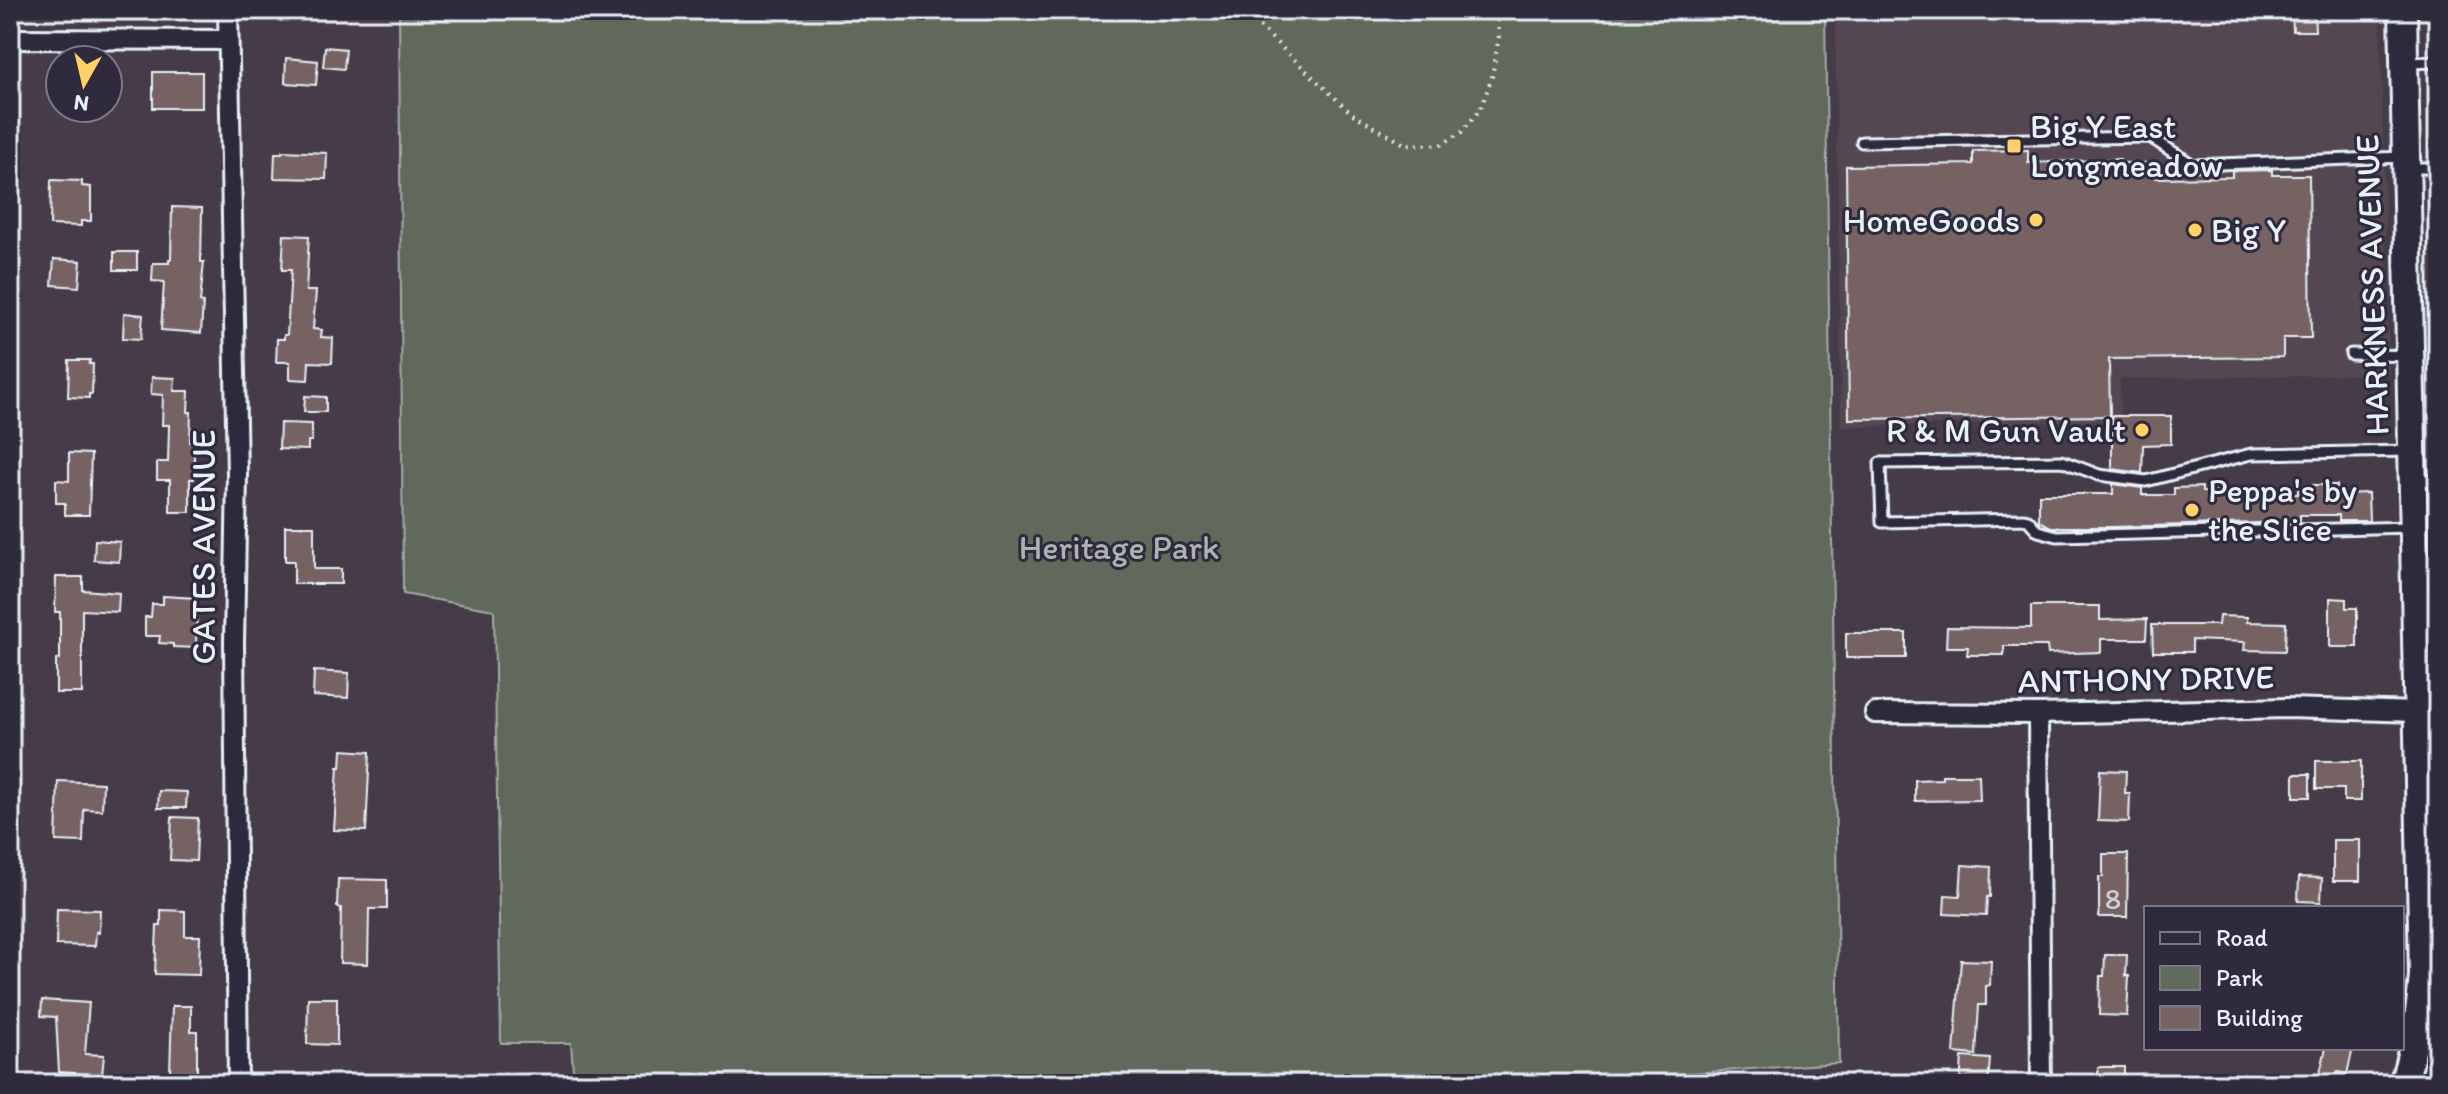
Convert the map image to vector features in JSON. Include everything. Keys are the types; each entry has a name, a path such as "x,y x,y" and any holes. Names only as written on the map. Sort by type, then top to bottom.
{"main road":[{"name":"HARKNESS AVENUE","path":"2403,10 2413,451 2426,481 2415,526 2427,564 2417,712 2428,783 2423,975 2419,1023 2403,1084"}],"street":[{"name":"GATES AVENUE","path":"228,10 237,474 234,643 238,1084"},
{"path":"10,39 228,40"},
{"name":"ANTHONY DRIVE","path":"1875,713 2038,714 2288,708 2417,712"},
{"path":"2038,714 2041,1084"}],"lane":[{"path":"2366,10 2403,10"},
{"path":"2436,10 2438,55"},
{"path":"2403,63 2438,62"},
{"path":"1862,142 2150,137 2193,165 2405,163 2438,168"},
{"path":"2351,354 2410,356"},
{"path":"2413,451 2251,454 2146,481 2099,475 2062,461 1880,463 1882,522 2024,519 2038,531 2057,536 2415,526"}],"path":[{"path":"1242,10 1351,113 1404,144 1440,145 1462,132 1481,108 1492,77 1499,36 1497,10"}],"shaded area":[{"path":"1835,10 2380,10 2389,374 2120,379 2121,421 1841,427"}],"green space":[{"name":"Heritage Park","path":"399,10 1825,10 1839,1063 1648,1076 1648,1084 574,1084 571,1043 501,1043 494,610 403,594"}],"building":[{"path":"2292,10 2314,10 2315,31 2293,31"},
{"path":"325,47 346,49 344,69 323,67"},
{"path":"286,58 318,61 316,85 285,83"},
{"path":"153,72 202,72 202,108 153,108"},
{"path":"2028,150 2028,163 2120,159 2120,163 2156,163 2156,178 2232,177 2232,171 2272,170 2272,175 2309,175 2311,338 2283,338 2283,357 2109,359 2110,416 1849,419 1846,166 1973,164 1973,151"},
{"path":"275,153 327,153 326,179 274,178"},
{"path":"51,180 82,181 82,186 91,187 91,221 81,221 81,226 50,225"},
{"path":"172,207 202,208 201,262 204,262 201,333 161,330 164,282 152,281 153,263 169,263 171,259"},
{"path":"284,235 309,236 306,291 316,291 313,329 322,330 321,337 333,338 332,363 309,362 308,380 290,379 290,362 276,362 277,339 284,339 287,335 291,270 282,270"},
{"path":"114,252 137,252 137,270 114,270"},
{"path":"54,259 81,261 79,287 52,285"},
{"path":"124,313 143,315 141,339 123,338"},
{"path":"69,360 90,360 89,364 93,364 92,394 89,398 68,397"},
{"path":"152,377 175,378 174,391 189,391 190,442 194,442 190,512 170,512 170,480 157,480 157,462 168,462 169,425 162,425 163,395 151,394"},
{"path":"305,396 326,397 326,412 304,412"},
{"name":"R & M Gun Vault","path":"2112,416 2171,416 2171,444 2143,445 2142,473 2112,469"},
{"path":"280,423 312,424 312,441 308,441 308,450 279,449"},
{"path":"69,453 91,454 89,515 65,515 65,503 56,503 56,480 69,481"},
{"path":"2113,484 2142,488 2142,495 2174,495 2174,488 2202,487 2202,492 2298,494 2298,485 2337,485 2337,494 2368,493 2369,521 2339,521 2339,515 2300,515 2300,522 2051,527 2039,521 2039,494 2113,494"},
{"path":"285,526 314,526 314,569 341,569 341,584 294,584 294,561 285,561"},
{"path":"95,540 120,542 119,562 94,560"},
{"path":"56,577 83,577 83,590 119,593 118,612 82,610 82,693 56,693 60,612 55,612"},
{"path":"163,596 197,598 196,648 173,647 173,644 159,643 160,636 145,636 145,617 151,617 152,604 163,604"},
{"path":"2330,598 2346,599 2346,608 2357,608 2357,647 2330,647"},
{"path":"2031,606 2100,606 2100,620 2147,619 2146,639 2101,639 2101,652 2048,654 2047,646 2004,646 2004,655 1967,655 1968,647 1946,647 1947,627 2031,628"},
{"path":"2219,616 2247,617 2247,622 2286,623 2285,651 2244,650 2245,642 2192,640 2192,652 2153,652 2152,625 2218,625"},
{"path":"1846,633 1906,633 1906,658 1846,658"},
{"path":"314,671 349,673 348,698 313,696"},
{"path":"342,750 370,752 366,831 334,830"},
{"path":"2316,761 2361,761 2361,801 2344,801 2344,789 2316,789"},
{"path":"2100,770 2126,771 2125,794 2130,794 2129,822 2098,821"},
{"path":"2294,774 2310,774 2310,797 2294,797"},
{"path":"1942,775 1979,775 1980,800 1915,801 1915,780 1942,779"},
{"path":"58,781 103,783 102,810 84,809 83,842 56,841"},
{"path":"159,791 187,792 186,808 158,808"},
{"path":"172,817 198,818 196,861 170,860"},
{"path":"2333,840 2360,840 2360,881 2333,881"},
{"path":"2103,854 2128,854 2127,917 2099,917 2099,877 2103,877"},
{"path":"1962,865 1991,867 1986,916 1944,914 1945,895 1960,896"},
{"path":"2299,877 2322,878 2321,902 2298,901"},
{"path":"338,879 387,880 387,909 369,909 368,964 340,963"},
{"path":"57,909 100,910 95,946 56,945"},
{"path":"161,910 185,911 185,936 200,936 199,975 155,974 157,926 161,926"},
{"path":"2105,955 2127,955 2127,1016 2099,1015 2100,976 2104,976"},
{"path":"1961,960 1991,961 1986,1005 1979,1005 1976,1055 1954,1053"},
{"path":"308,998 337,998 337,1045 307,1044"},
{"path":"42,1000 89,1003 85,1054 104,1055 102,1075 59,1072 56,1017 41,1016"},
{"path":"172,1006 191,1006 191,1031 197,1031 197,1074 170,1073"},
{"path":"2326,1050 2353,1050 2347,1074 2338,1072 2336,1081 2319,1077"},
{"path":"1962,1057 1990,1059 1988,1084 1960,1084"},
{"path":"2098,1067 2124,1067 2124,1084 2098,1084"}],"place":[{"name":"Big Y East Longmeadow","path":"2014,146"},
{"name":"HomeGoods","path":"2036,220"},
{"name":"Big Y","path":"2195,230"},
{"name":"R & M Gun Vault","path":"2142,430"},
{"name":"Peppa's by the Slice","path":"2192,510"}]}
